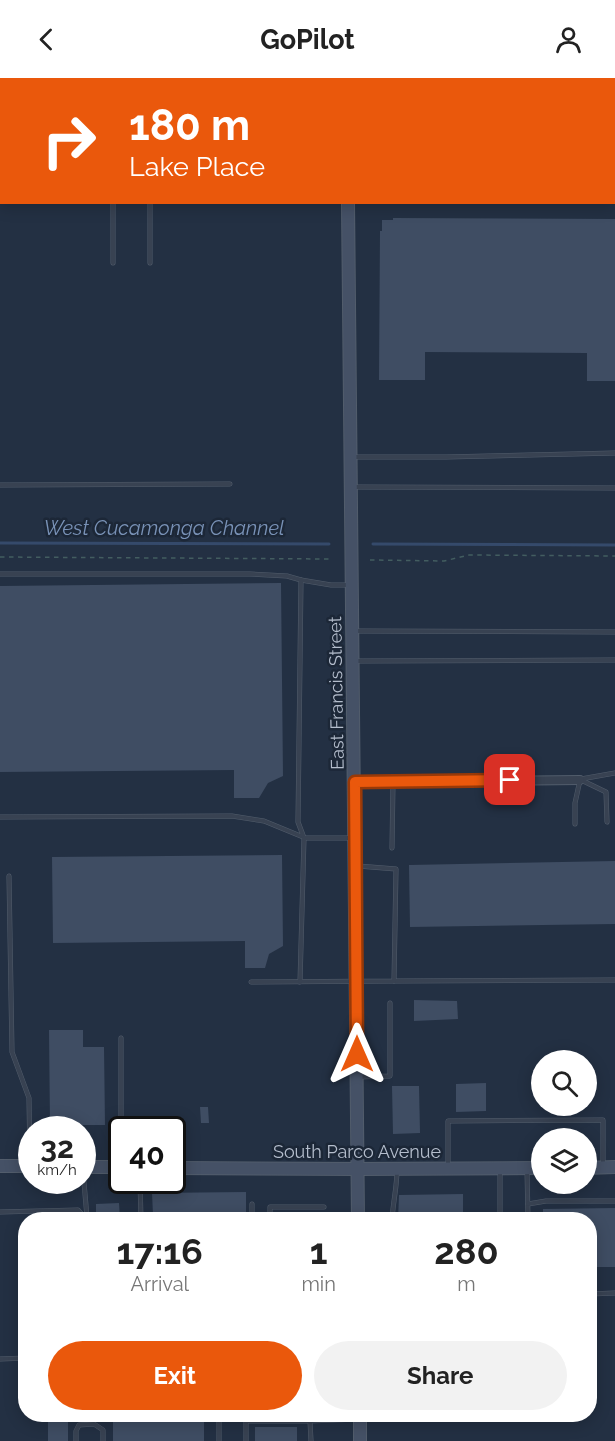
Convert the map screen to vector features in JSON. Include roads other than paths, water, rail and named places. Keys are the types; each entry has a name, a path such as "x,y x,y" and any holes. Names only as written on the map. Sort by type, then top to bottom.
{"street":[{"name":"East Francis Street","path":"348,204 358,1212"},
{"path":"355,782 580,780"},
{"path":"0,1166 18,1166"},
{"name":"South Parco Avenue","path":"186,1168 531,1168"},
{"path":"360,1422 360,1441"}],"lane":[{"path":"113,204 113,263"},
{"path":"150,204 150,263"},
{"path":"351,457 615,453"},
{"path":"0,485 230,484"},
{"path":"351,487 615,488"},
{"path":"0,574 250,574 287,576 331,585 352,585"},
{"path":"300,982 304,838 298,822 301,580"},
{"path":"353,631 615,632"},
{"path":"353,661 615,660"},
{"path":"580,780 615,773"},
{"path":"580,780 606,792 607,822"},
{"path":"575,825 575,803 580,780"},
{"path":"392,848 393,782"},
{"path":"0,817 232,816 264,821 304,838 355,838"},
{"path":"356,866 396,869 394,981"},
{"path":"9,876 12,1052 29,1098 30,1116"},
{"path":"251,982 615,980"},
{"path":"357,1077 390,1076 390,1003"},
{"path":"122,1038 122,1116"},
{"path":"448,1169 448,1120 603,1120 609,1168"},
{"path":"500,1168 500,1212"},
{"path":"526,1168 528,1212"},
{"path":"392,1212 397,1186 397,1169"},
{"path":"85,1194 86,1212"},
{"path":"140,1194 141,1212"},
{"path":"528,1204 546,1201 615,1201"},
{"path":"252,1204 252,1212"},
{"path":"270,1212 270,1207 324,1207"},
{"path":"0,1212 78,1210 80,1212"},
{"path":"597,1294 615,1293"},
{"path":"0,1359 18,1358"},
{"path":"219,1422 219,1441"},
{"path":"246,1422 246,1441"},
{"path":"310,1422 311,1441"},
{"path":"76,1441 76,1431 79,1425 94,1424 103,1430 103,1441"}],"waterway":[{"name":"West Cucamonga Channel","path":"0,543 329,544"},
{"name":"West Cucamonga Channel","path":"373,544 615,545"}]}
